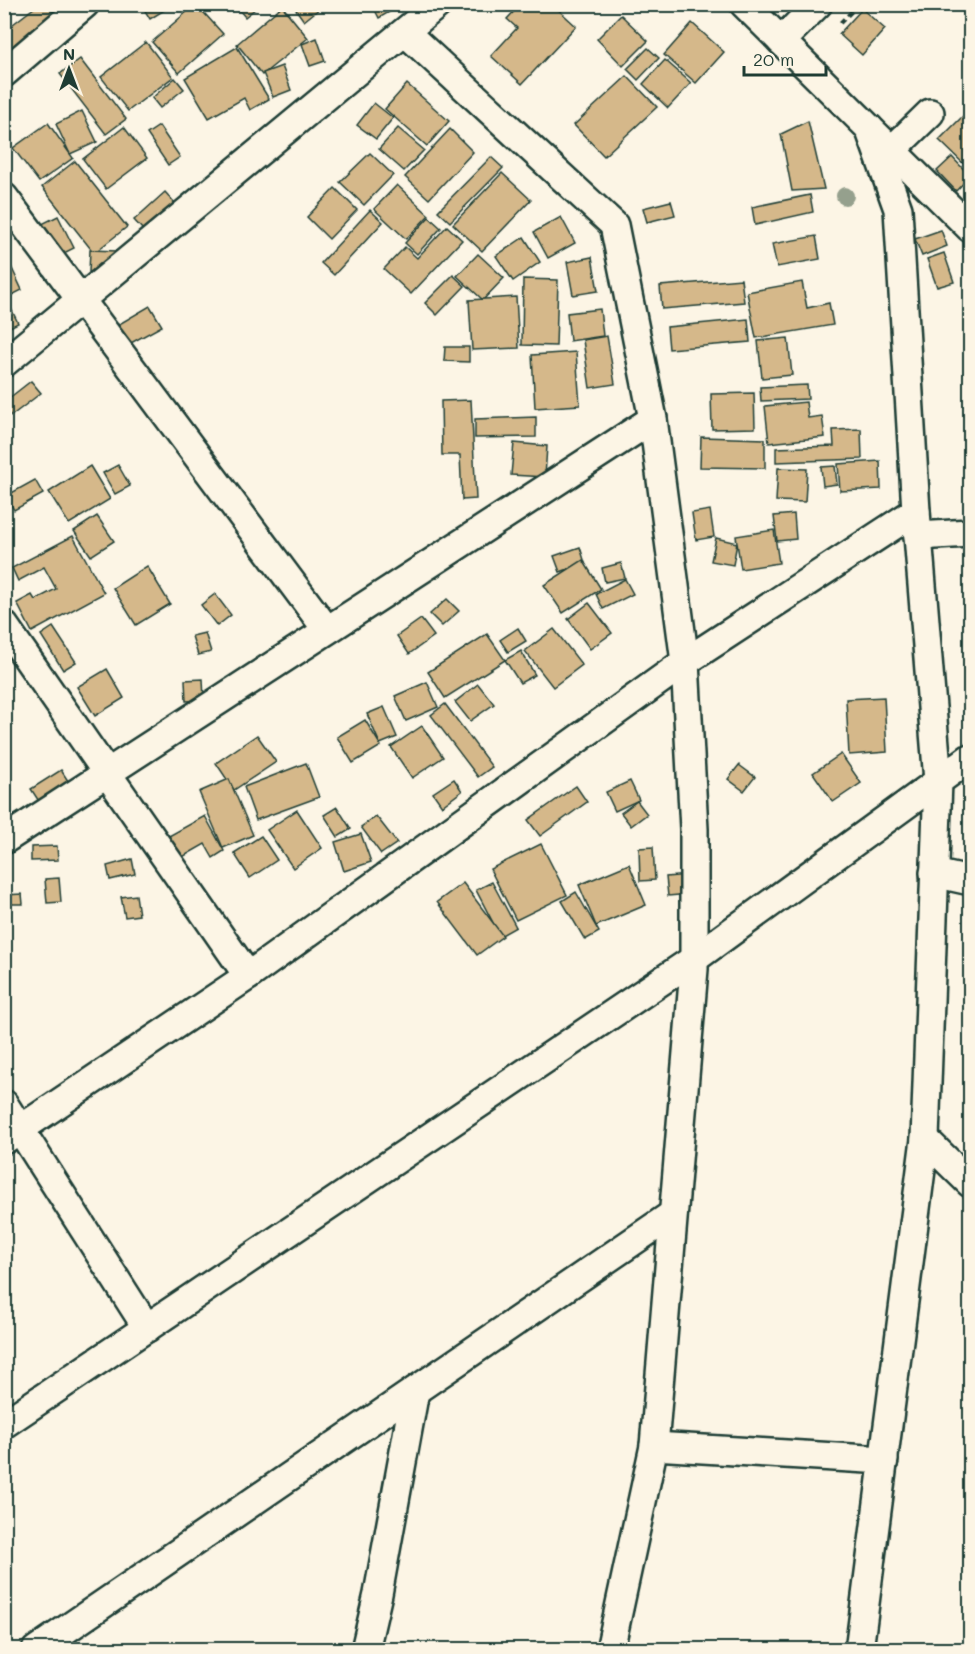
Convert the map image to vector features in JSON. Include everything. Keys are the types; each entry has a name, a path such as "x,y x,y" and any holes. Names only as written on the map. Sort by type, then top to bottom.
{"street":[{"path":"4,73 85,4"},
{"path":"4,363 438,4"},
{"path":"744,4 970,228"},
{"path":"781,41 818,4"},
{"path":"405,32 614,225 653,419 685,662 694,830 694,959 654,1446 610,1650"},
{"path":"892,150 930,113"},
{"path":"859,1650 925,1139 938,781 917,523 897,209 869,128"},
{"path":"4,196 327,630"},
{"path":"4,840 653,419"},
{"path":"13,1135 248,976 685,662 917,523 970,533"},
{"path":"4,625 248,976"},
{"path":"4,1424 694,959 970,758"},
{"path":"934,873 970,881"},
{"path":"4,1104 13,1135 147,1328"},
{"path":"925,1139 970,1184"},
{"path":"36,1650 673,1214"},
{"path":"365,1650 378,1594 415,1390"},
{"path":"654,1446 884,1460"}],"building":[{"path":"39,4 53,4 62,16 13,53 4,43 4,31"},
{"path":"141,4 174,4 150,19"},
{"path":"196,4 223,34 179,73 152,42"},
{"path":"234,4 261,4 245,17"},
{"path":"292,4 325,4 304,21"},
{"path":"372,4 403,4 379,18"},
{"path":"521,4 552,4 576,26 522,84 491,56 517,28 507,19"},
{"path":"282,6 308,38 262,75 237,44"},
{"path":"862,9 885,29 862,55 839,34"},
{"path":"621,15 648,41 623,66 597,39"},
{"path":"692,23 724,52 696,83 664,55"},
{"path":"317,38 325,61 310,66 302,44"},
{"path":"146,42 173,77 128,111 101,77"},
{"path":"237,47 269,99 250,110 244,98 209,118 185,78"},
{"path":"648,48 659,58 638,80 627,69"},
{"path":"80,59 126,119 106,134 60,74"},
{"path":"665,60 691,83 668,108 643,84"},
{"path":"282,66 291,90 273,97 263,73"},
{"path":"627,76 657,107 604,156 574,125"},
{"path":"175,78 184,89 160,108 152,98"},
{"path":"407,84 449,121 427,146 385,109"},
{"path":"374,103 393,118 376,139 357,125"},
{"path":"82,111 97,142 70,154 56,124"},
{"path":"970,111 970,170 939,140"},
{"path":"808,121 824,189 792,191 781,134"},
{"path":"48,123 73,158 39,182 13,148"},
{"path":"159,126 180,157 168,165 147,134"},
{"path":"124,127 147,158 106,189 83,159"},
{"path":"398,128 424,150 404,171 379,149"},
{"path":"450,129 473,152 429,199 405,177"},
{"path":"370,153 393,175 364,205 340,182"},
{"path":"491,157 503,168 450,222 438,211"},
{"path":"952,157 970,176 956,191 937,171"},
{"path":"75,161 127,227 94,253 42,187"},
{"path":"502,173 531,200 482,251 453,224"},
{"path":"397,185 429,215 406,239 374,209"},
{"path":"335,188 357,210 329,239 307,217"},
{"path":"165,192 183,212 152,240 134,220"},
{"path":"810,195 813,212 755,225 752,207"},
{"path":"671,201 675,215 647,222 643,208"},
{"path":"370,210 383,222 334,275 321,263"},
{"path":"58,216 74,248 56,257 40,225"},
{"path":"429,217 441,228 417,254 405,243"},
{"path":"561,217 575,243 548,258 534,232"},
{"path":"447,226 462,240 411,294 384,269 405,247 417,258"},
{"path":"941,230 947,246 922,256 915,239"},
{"path":"816,236 820,259 777,267 772,244"},
{"path":"524,237 540,262 513,281 496,256"},
{"path":"90,250 118,251 117,273 89,272"},
{"path":"944,253 954,282 937,287 927,259"},
{"path":"478,254 504,278 483,300 457,276"},
{"path":"592,257 598,291 573,295 567,262"},
{"path":"8,260 22,290 6,298 18,323 4,330 4,262"},
{"path":"453,275 465,286 437,315 425,303"},
{"path":"523,279 558,280 556,346 522,345"},
{"path":"741,279 744,302 662,309 660,286"},
{"path":"802,282 807,308 829,303 833,325 756,338 747,292"},
{"path":"516,297 519,348 472,350 469,300"},
{"path":"150,306 162,326 120,349 109,330"},
{"path":"600,309 603,336 570,341 567,313"},
{"path":"748,319 750,342 669,349 667,327"},
{"path":"607,336 615,384 590,388 583,340"},
{"path":"788,338 792,375 762,378 758,341"},
{"path":"445,347 469,347 469,362 444,361"},
{"path":"576,352 580,405 535,408 532,355"},
{"path":"31,381 41,393 11,416 4,407 4,402"},
{"path":"807,385 808,399 761,401 760,387"},
{"path":"754,393 755,428 712,429 711,394"},
{"path":"471,400 476,499 462,500 460,455 442,455 441,401"},
{"path":"806,402 808,418 822,416 825,437 769,443 765,406"},
{"path":"536,417 536,437 475,438 475,419"},
{"path":"861,429 862,459 776,462 776,448 834,446 833,430"},
{"path":"701,437 765,439 765,468 700,467"},
{"path":"514,443 547,446 545,477 511,475"},
{"path":"880,461 881,489 840,491 838,464"},
{"path":"118,465 130,486 115,494 103,473"},
{"path":"90,466 110,499 69,524 49,492"},
{"path":"835,466 837,484 823,486 821,467"},
{"path":"778,468 807,469 805,502 776,501"},
{"path":"35,480 43,494 14,510 6,496"},
{"path":"710,510 714,537 696,540 692,513"},
{"path":"794,514 796,539 777,541 774,516"},
{"path":"97,516 114,541 91,556 74,531"},
{"path":"774,530 779,563 741,569 736,536"},
{"path":"73,536 104,593 32,632 17,603 32,595 35,600 56,589 44,567 18,581 12,568"},
{"path":"716,538 737,543 733,565 711,561"},
{"path":"580,547 585,563 560,572 554,556"},
{"path":"583,560 601,589 563,613 544,585"},
{"path":"621,563 625,578 605,582 602,568"},
{"path":"147,566 170,604 136,625 113,588"},
{"path":"625,579 633,594 603,609 596,594"},
{"path":"215,594 231,615 217,626 201,605"},
{"path":"447,599 459,611 442,626 430,614"},
{"path":"589,603 612,633 590,649 568,619"},
{"path":"421,619 434,636 409,654 397,636"},
{"path":"53,627 76,662 63,670 41,635"},
{"path":"518,628 526,641 508,652 500,640"},
{"path":"554,629 582,665 553,687 525,651"},
{"path":"205,633 211,652 198,655 192,636"},
{"path":"487,634 505,660 445,698 428,672"},
{"path":"521,651 535,675 520,683 505,660"},
{"path":"107,669 124,698 95,716 77,687"},
{"path":"203,679 204,700 186,701 185,680"},
{"path":"427,682 438,707 406,721 395,696"},
{"path":"478,684 494,704 470,721 455,702"},
{"path":"884,697 887,752 849,755 846,699"},
{"path":"445,704 492,767 478,777 431,715"},
{"path":"384,707 397,737 380,744 367,714"},
{"path":"365,720 381,746 353,763 337,737"},
{"path":"422,726 443,757 412,778 391,747"},
{"path":"4,734 6,734 8,757 4,757"},
{"path":"257,735 276,762 234,790 216,763"},
{"path":"841,754 861,783 833,802 813,773"},
{"path":"306,763 319,797 256,820 244,787"},
{"path":"739,765 755,777 744,791 728,779"},
{"path":"61,770 72,787 42,806 31,789"},
{"path":"229,779 253,835 223,848 199,792"},
{"path":"454,779 462,791 442,806 433,793"},
{"path":"630,781 639,800 615,811 606,792"},
{"path":"576,786 587,802 540,836 528,820"},
{"path":"4,801 13,829 4,832"},
{"path":"637,801 647,814 631,826 621,813"},
{"path":"337,807 351,829 338,837 324,815"},
{"path":"297,810 322,848 293,868 267,830"},
{"path":"205,816 224,851 213,858 205,844 179,859 167,837"},
{"path":"376,816 397,843 381,854 361,827"},
{"path":"361,834 371,862 344,871 335,842"},
{"path":"261,836 277,860 250,878 234,853"},
{"path":"541,844 567,895 516,920 490,869"},
{"path":"57,846 58,860 31,861 31,847"},
{"path":"653,847 655,880 640,881 639,848"},
{"path":"132,859 135,874 110,880 107,866"},
{"path":"629,864 646,905 596,926 579,885"},
{"path":"688,875 690,894 668,896 666,877"},
{"path":"59,878 61,902 47,903 45,879"},
{"path":"492,882 516,927 500,936 476,890"},
{"path":"463,883 503,936 477,955 437,902"},
{"path":"576,892 599,932 585,940 562,901"},
{"path":"22,894 23,904 4,904 4,895"},
{"path":"136,895 139,915 125,917 121,897"}]}
